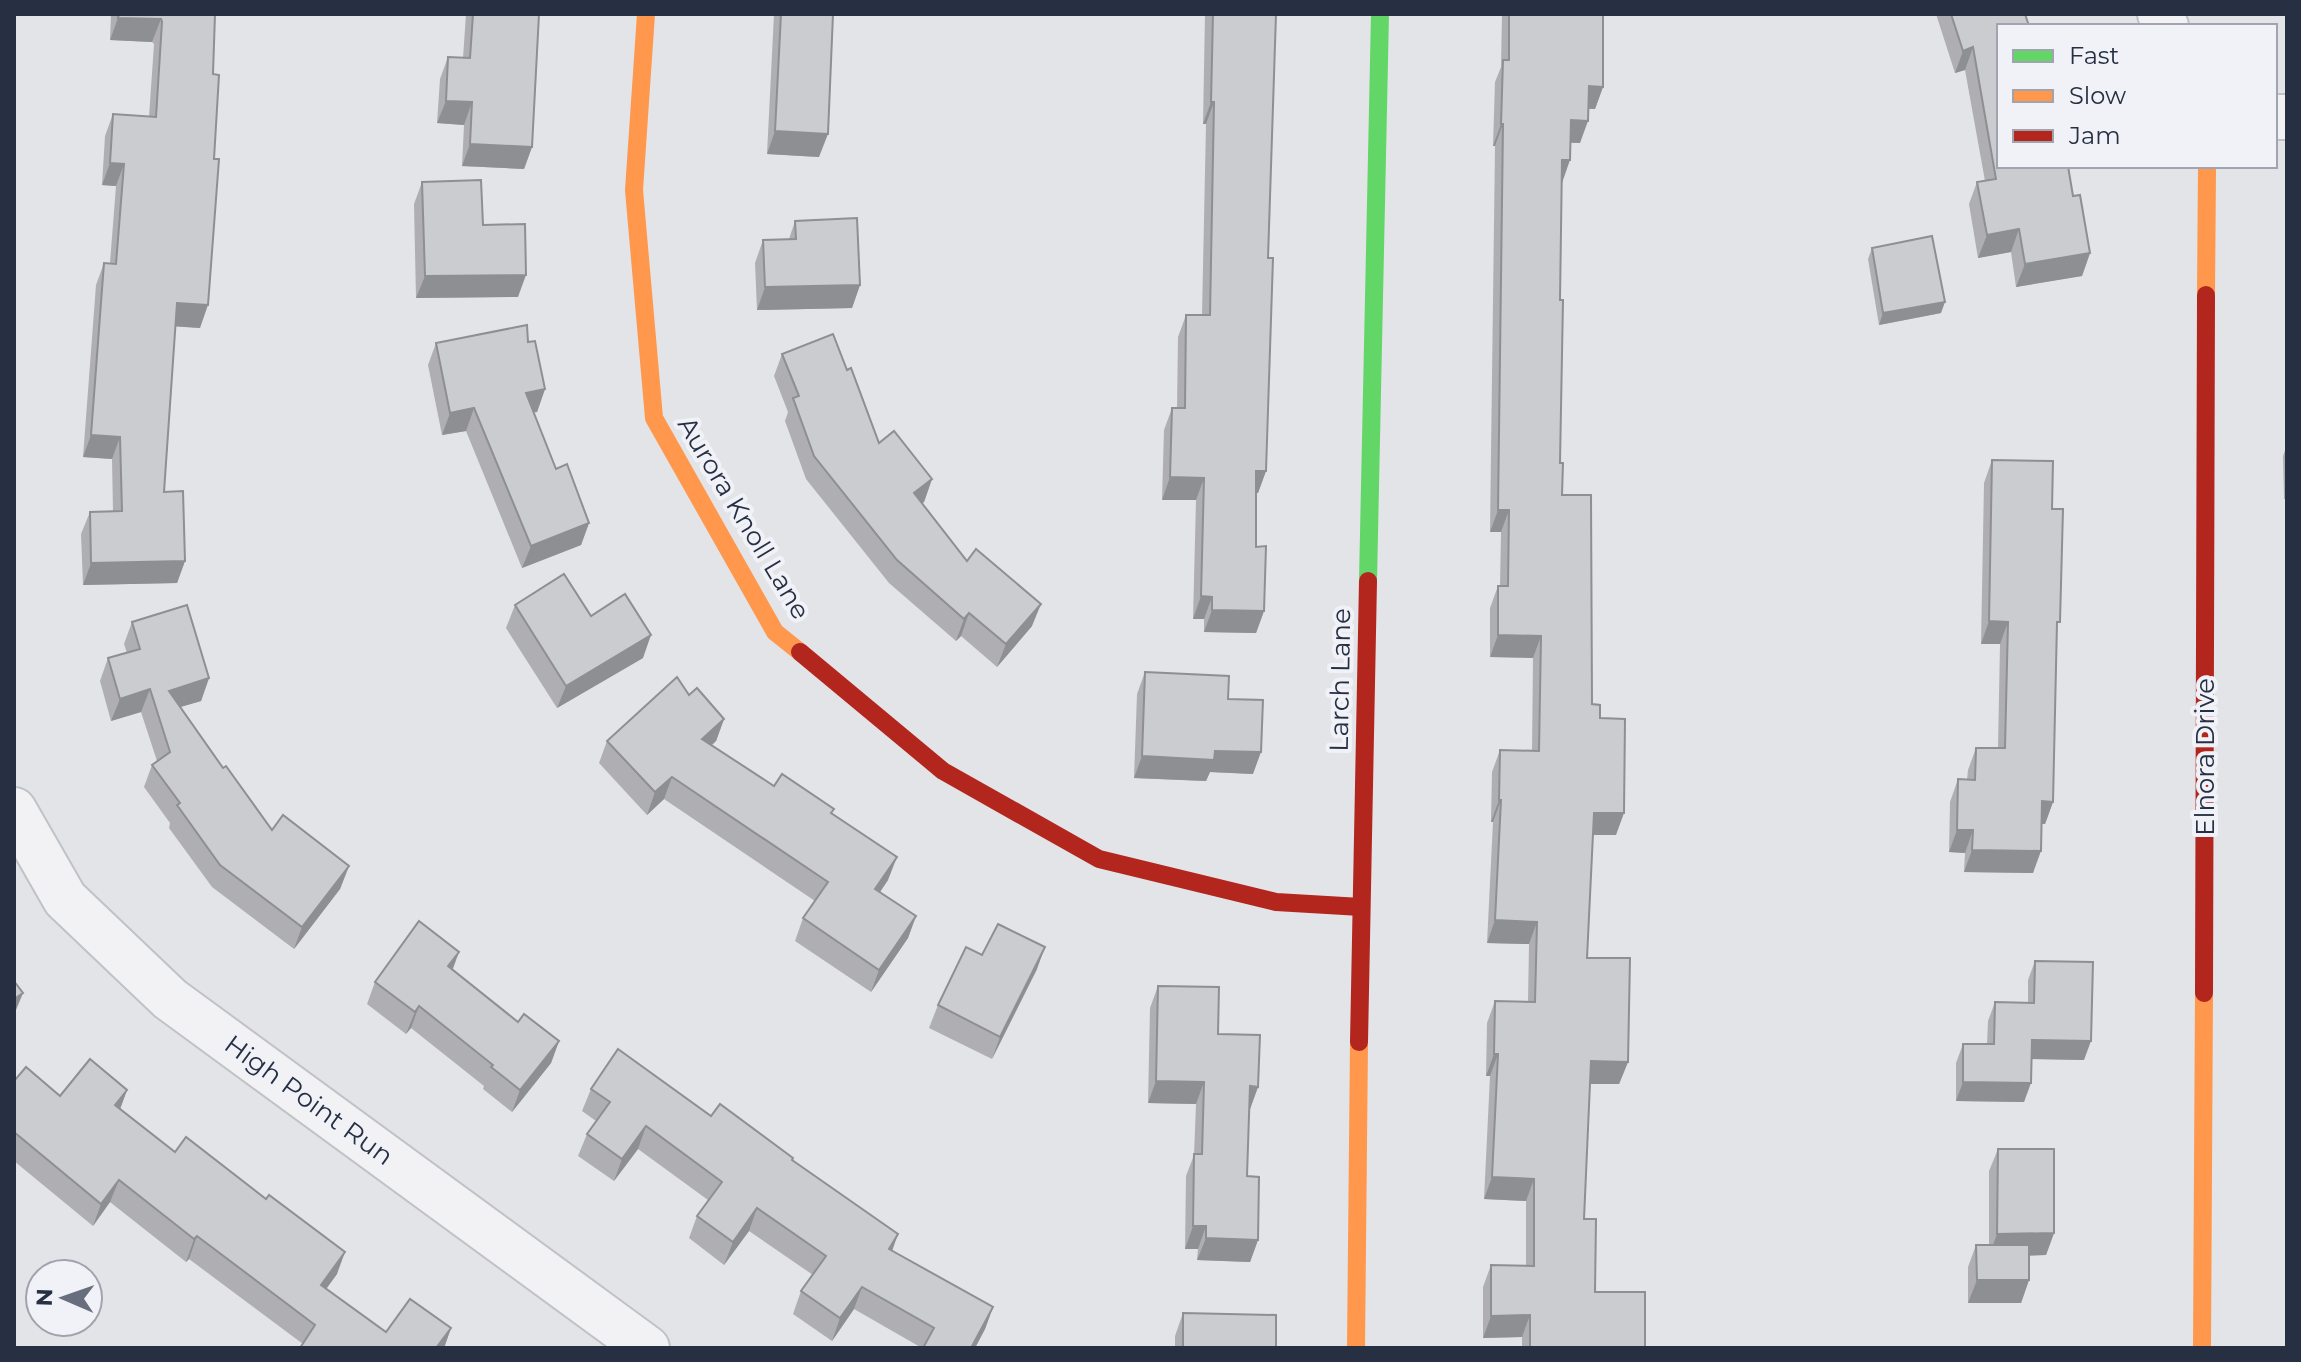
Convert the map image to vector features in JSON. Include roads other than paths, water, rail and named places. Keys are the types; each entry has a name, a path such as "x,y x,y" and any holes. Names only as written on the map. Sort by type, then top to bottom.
{"street":[{"name":"Aurora Knoll Lane","path":"646,14 634,190 654,418 775,632 943,771 1099,859 1276,902 1361,907"},
{"name":"Larch Lane","path":"1356,1348 1361,907 1380,14"},
{"name":"Elnora Drive","path":"2202,1348 2207,168"},
{"name":"High Point Run","path":"14,810 65,899 170,999 647,1348"}]}
